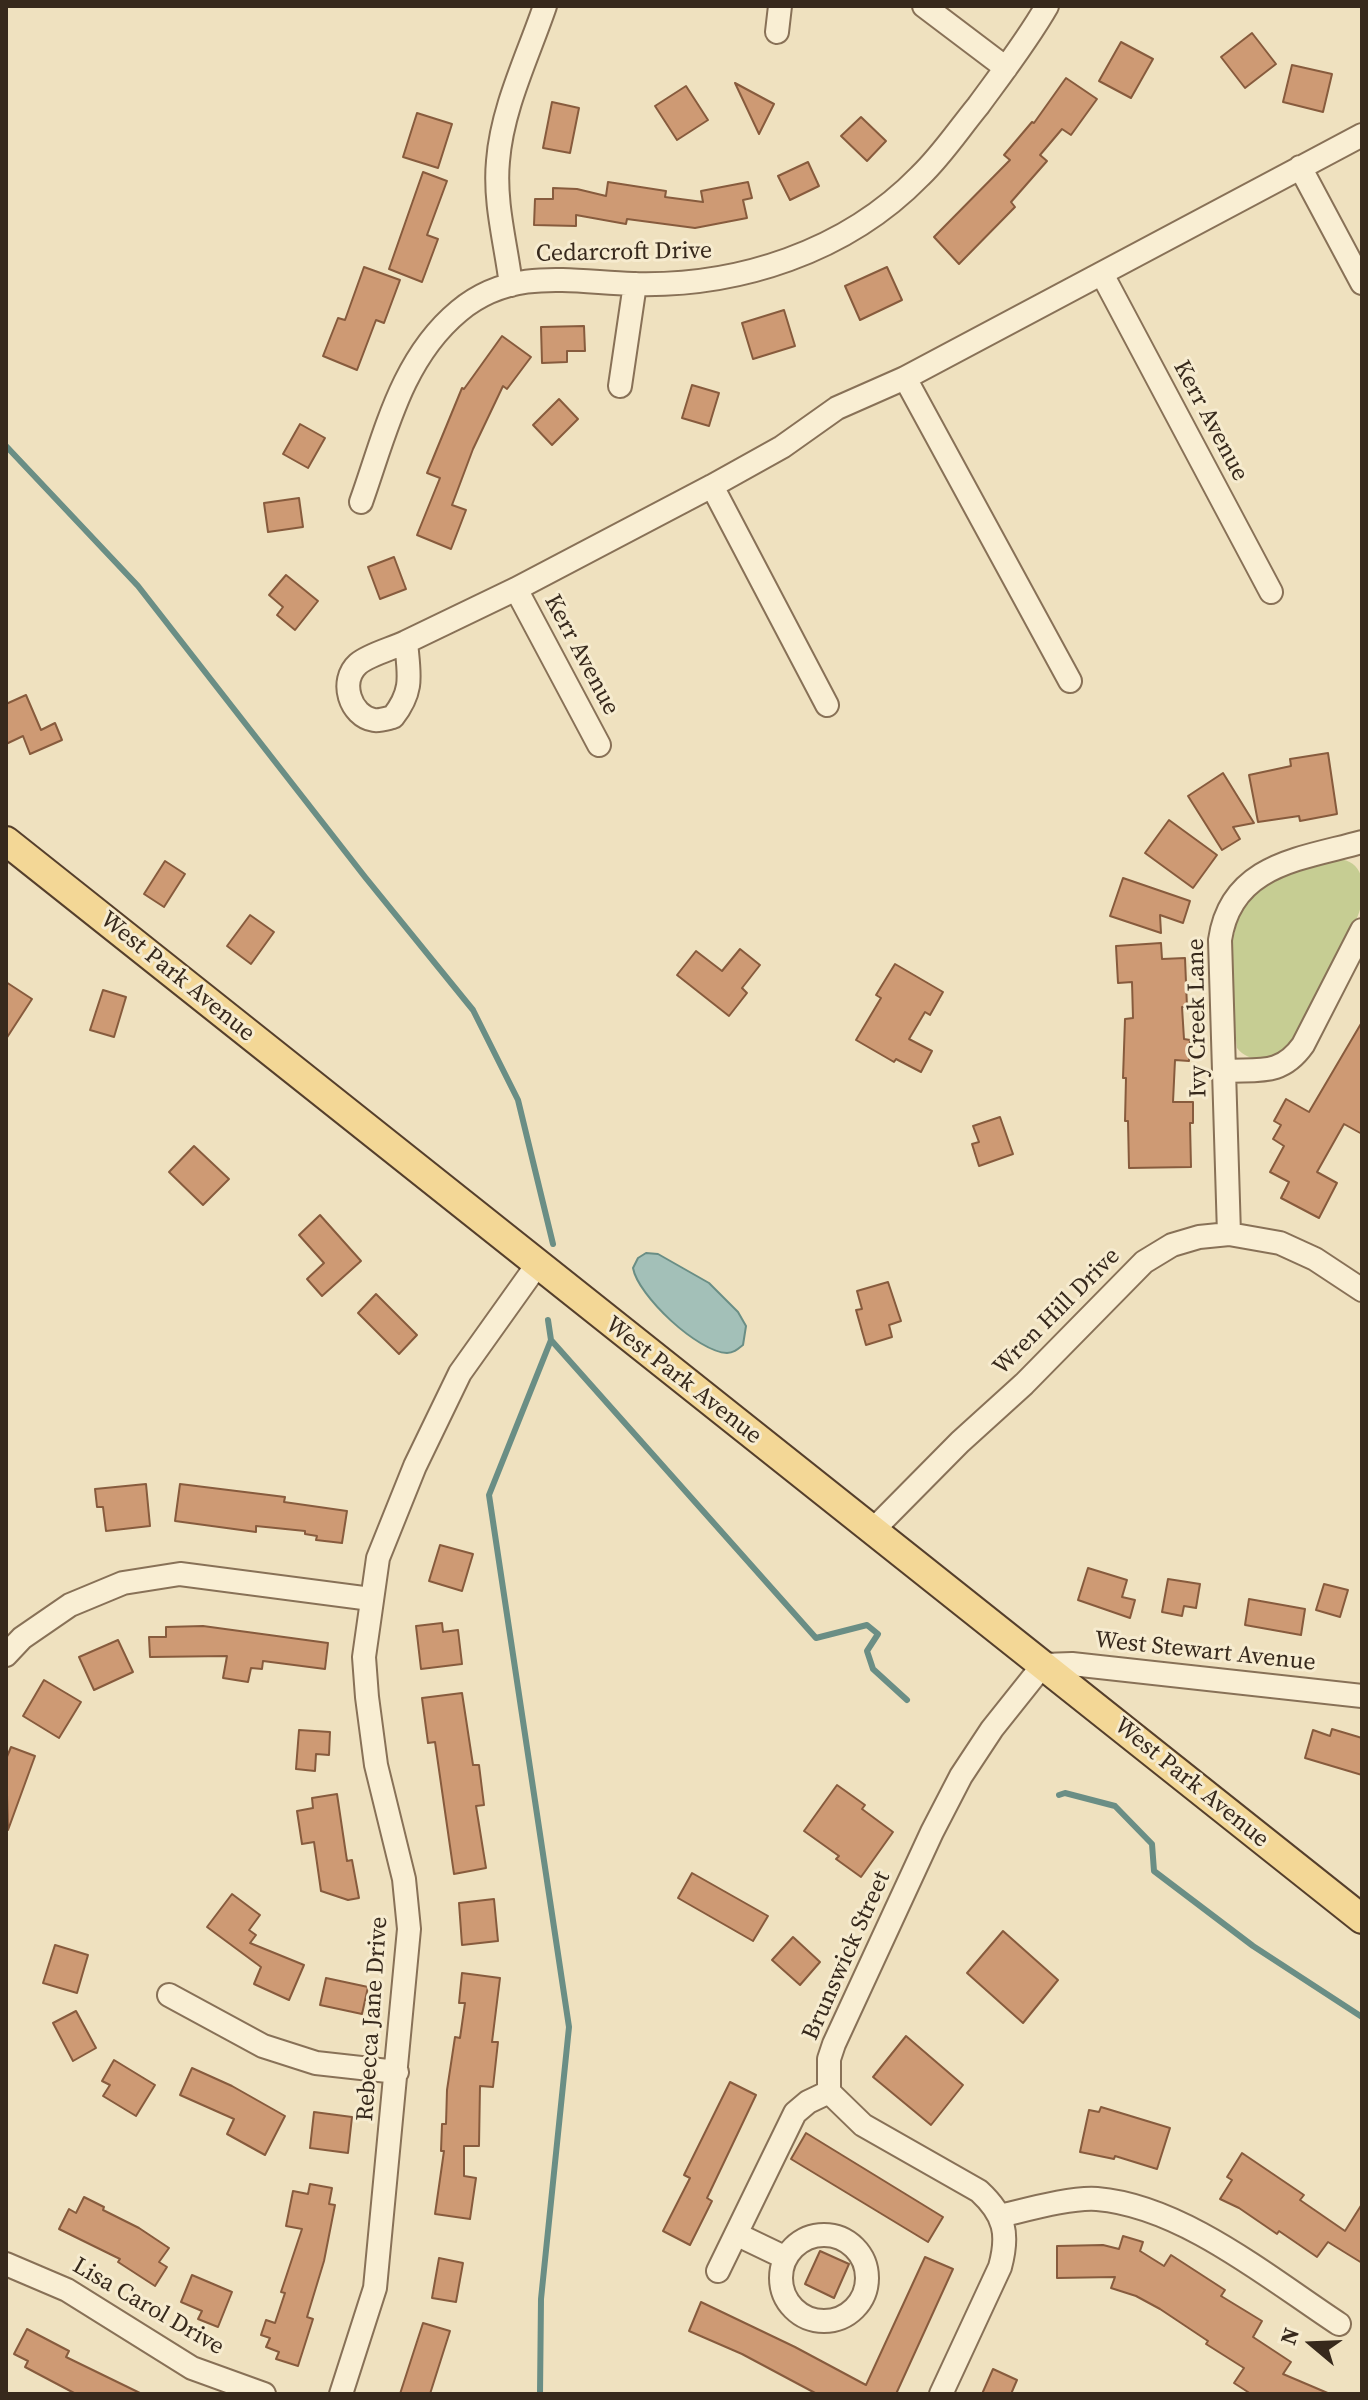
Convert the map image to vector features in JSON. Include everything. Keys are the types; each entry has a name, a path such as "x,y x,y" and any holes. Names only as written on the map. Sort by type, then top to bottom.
{"main road":[{"name":"West Park Avenue","path":"6,841 1362,1919"}],"street":[{"path":"511,285 498,207 497,162 510,107 545,6"},
{"path":"777,32 780,6"},
{"path":"924,6 1006,68"},
{"name":"Cedarcroft Drive","path":"361,502 406,376 431,337 461,309 511,285 538,278 635,284 725,277 797,257 841,236 882,209 920,177 1006,68 1047,6"},
{"name":"Kerr Avenue","path":"406,642 516,589 712,486 782,447 837,408 905,378 1362,135"},
{"path":"1300,167 1362,283"},
{"name":"Kerr Avenue","path":"1102,274 1271,592"},
{"path":"620,386 635,284"},
{"path":"905,378 1070,681"},
{"path":"712,486 827,705"},
{"name":"Kerr Avenue","path":"516,589 599,745"},
{"name":"Ivy Creek Lane","path":"1229,1234 1220,940 1223,922 1247,883 1271,867 1362,842"},
{"path":"1225,1071 1277,1068 1292,1060 1303,1045 1362,930"},
{"name":"Wren Hill Drive","path":"872,1531 1144,1262 1172,1245 1199,1237 1229,1234 1280,1243 1315,1259 1362,1290"},
{"name":"Rebecca Jane Drive","path":"341,2394 375,2288 409,1929 404,1879 369,1730 364,1657 378,1558 415,1466 460,1373 537,1265"},
{"path":"6,1655 22,1638 70,1605 123,1583 180,1574 371,1599"},
{"name":"West Stewart Avenue","path":"1043,1665 1072,1664 1362,1696"},
{"name":"Brunswick Street","path":"829,2092 829,2059 834,2044 932,1832 961,1776 992,1729 1043,1665"},
{"path":"169,1995 263,2046 316,2063 397,2072"},
{"path":"718,2271 795,2113 808,2102 829,2092 863,2125 979,2191 994,2204 1000,2216 1005,2249 1000,2267 941,2394"},
{"path":"1000,2216 1094,2198 1143,2206 1210,2240 1339,2324"},
{"path":"736,2234 786,2258"},
{"name":"Lisa Carol Drive","path":"6,2264 67,2290 192,2368 264,2394"}],"green space":[{"path":"1338,859 1353,864 1361,875 1363,898 1357,919 1287,1048 1268,1058 1248,1057 1237,1048 1231,976 1236,928 1244,908 1258,890 1279,876"}],"water":[{"path":"646,1253 658,1254 709,1283 738,1312 746,1326 743,1345 729,1353 715,1350 671,1321 637,1280 633,1268 638,1258"}],"building":[{"path":"1252,33 1276,64 1245,88 1221,57"},
{"path":"1121,42 1153,59 1131,98 1099,81"},
{"path":"1292,65 1332,74 1323,112 1283,102"},
{"path":"1066,78 1097,99 1071,135 1062,129 1040,155 1047,161 1011,202 1015,207 959,264 934,237 1010,160 1004,155 1034,123"},
{"path":"735,83 774,104 759,134"},
{"path":"686,86 708,120 677,140 655,106"},
{"path":"552,102 579,108 570,153 543,148"},
{"path":"417,113 452,124 438,168 403,157"},
{"path":"861,117 886,141 867,161 841,136"},
{"path":"808,162 819,186 790,200 778,176"},
{"path":"423,172 447,181 427,235 438,239 422,282 389,269"},
{"path":"608,182 666,191 665,197 703,202 701,191 748,182 752,198 743,200 747,218 695,228 627,219 626,224 576,215 576,226 534,225 535,199 553,199 553,188 577,189 606,196"},
{"path":"364,267 400,280 384,323 376,320 357,370 323,356 338,318 345,320"},
{"path":"887,267 902,300 860,320 845,286"},
{"path":"784,310 795,346 753,359 742,323"},
{"path":"584,326 585,351 567,351 567,362 542,363 541,327"},
{"path":"502,336 531,357 507,389 503,386 473,449 452,505 466,510 451,549 417,535 440,478 427,473 462,388"},
{"path":"692,385 719,393 709,426 682,418"},
{"path":"559,399 578,419 552,445 533,425"},
{"path":"300,424 325,438 308,468 283,454"},
{"path":"299,498 303,527 268,532 264,503"},
{"path":"394,557 406,589 380,599 368,567"},
{"path":"286,575 318,601 295,630 277,615 283,607 269,595"},
{"path":"26,695 41,730 55,723 62,740 30,754 23,736 6,744 6,704"},
{"path":"1328,753 1337,814 1300,821 1299,816 1258,822 1249,775 1291,766 1290,759"},
{"path":"1223,773 1254,823 1233,827 1240,839 1222,850 1188,796"},
{"path":"1169,820 1217,855 1193,888 1145,853"},
{"path":"165,861 185,874 164,907 144,894"},
{"path":"1123,878 1190,901 1183,923 1160,915 1161,933 1110,916"},
{"path":"250,915 274,932 251,964 227,946"},
{"path":"1161,943 1162,959 1185,958 1187,1007 1182,1007 1184,1039 1190,1040 1189,1061 1175,1060 1173,1102 1193,1102 1191,1167 1129,1168 1128,1121 1125,1121 1126,1078 1123,1078 1125,1019 1133,1018 1132,982 1118,983 1116,946"},
{"path":"740,949 760,965 742,988 747,993 729,1016 677,975 696,951 722,971"},
{"path":"895,964 943,992 930,1015 925,1012 909,1039 932,1051 921,1072 896,1059 894,1062 856,1040 881,998 876,995"},
{"path":"6,982 32,999 6,1039"},
{"path":"103,990 126,997 114,1037 90,1030"},
{"path":"1362,1022 1362,1134 1344,1124 1317,1172 1337,1183 1319,1218 1281,1198 1289,1182 1270,1172 1284,1146 1273,1139 1281,1125 1274,1121 1286,1099 1309,1112"},
{"path":"1000,1117 1013,1154 979,1166 972,1144 979,1142 973,1126"},
{"path":"194,1146 229,1179 203,1205 169,1172"},
{"path":"320,1215 361,1261 322,1296 307,1279 324,1263 299,1235"},
{"path":"888,1282 901,1321 889,1325 892,1337 866,1345 856,1310 862,1309 857,1291"},
{"path":"376,1294 417,1335 399,1354 358,1313"},
{"path":"146,1484 150,1526 106,1531 103,1507 97,1507 95,1489"},
{"path":"180,1484 285,1497 284,1502 347,1511 342,1543 316,1540 317,1536 305,1534 305,1531 256,1526 256,1532 175,1521"},
{"path":"440,1545 473,1554 462,1591 429,1581"},
{"path":"1088,1568 1127,1580 1122,1597 1135,1600 1130,1618 1078,1600"},
{"path":"1168,1579 1200,1584 1196,1608 1184,1606 1182,1616 1162,1612"},
{"path":"1324,1584 1348,1590 1340,1617 1316,1610"},
{"path":"1249,1599 1305,1609 1301,1635 1245,1625"},
{"path":"442,1623 443,1632 458,1630 462,1664 421,1669 416,1626"},
{"path":"203,1626 328,1643 325,1669 263,1661 262,1669 251,1668 248,1682 223,1678 227,1656 150,1657 149,1637 166,1637 166,1627"},
{"path":"118,1640 133,1672 94,1690 79,1657"},
{"path":"44,1680 81,1702 59,1738 23,1716"},
{"path":"462,1693 473,1765 479,1765 484,1805 476,1806 486,1868 454,1874 435,1742 428,1743 422,1698"},
{"path":"1332,1729 1362,1738 1362,1775 1305,1758 1313,1730 1330,1736"},
{"path":"299,1730 330,1732 329,1755 316,1754 315,1771 296,1769"},
{"path":"11,1747 35,1756 8,1830 6,1759"},
{"path":"837,1785 865,1805 862,1809 893,1832 861,1877 836,1859 839,1856 804,1831"},
{"path":"337,1794 347,1861 352,1860 359,1898 348,1900 321,1891 314,1842 302,1844 297,1811 313,1808 312,1798"},
{"path":"692,1873 768,1916 753,1941 678,1898"},
{"path":"232,1894 260,1915 249,1930 256,1935 250,1943 304,1965 289,2000 254,1984 261,1967 207,1927"},
{"path":"494,1899 498,1941 462,1945 459,1903"},
{"path":"1003,1931 1058,1980 1023,2023 967,1973"},
{"path":"793,1937 820,1962 800,1985 772,1960"},
{"path":"55,1945 88,1955 77,1993 43,1983"},
{"path":"462,1973 500,1978 492,2042 498,2042 493,2087 480,2086 479,2146 464,2146 464,2176 476,2178 470,2219 435,2214 444,2151 441,2151 442,2124 446,2124 447,2090 455,2037 460,2038 465,2003 459,2003"},
{"path":"326,1978 368,1987 362,2014 320,2005"},
{"path":"76,2011 96,2048 73,2061 53,2023"},
{"path":"906,2036 963,2085 931,2125 873,2077"},
{"path":"114,2060 155,2085 136,2116 103,2096 110,2085 102,2081"},
{"path":"192,2068 285,2116 265,2155 227,2134 234,2119 180,2095"},
{"path":"730,2082 756,2095 707,2198 712,2201 690,2245 663,2231 690,2178 684,2175"},
{"path":"1101,2107 1170,2128 1157,2169 1115,2156 1114,2159 1080,2152 1089,2110 1099,2112"},
{"path":"314,2112 352,2117 348,2153 310,2148"},
{"path":"806,2133 943,2217 928,2242 791,2159"},
{"path":"1242,2153 1304,2195 1300,2200 1345,2231 1362,2204 1362,2263 1328,2242 1317,2257 1279,2231 1277,2234 1220,2199 1232,2180 1227,2177"},
{"path":"310,2184 332,2188 329,2204 335,2205 324,2261 307,2317 313,2319 298,2366 276,2359 279,2352 266,2347 270,2338 261,2335 266,2320 275,2323 285,2293 281,2292 302,2229 286,2226 293,2191 308,2194"},
{"path":"84,2197 169,2248 159,2262 167,2267 155,2286 118,2262 120,2259 59,2229 69,2209 76,2213"},
{"path":"1123,2236 1143,2242 1140,2251 1164,2266 1171,2255 1225,2290 1221,2296 1262,2321 1253,2337 1291,2362 1283,2374 1330,2394 1251,2394 1234,2383 1244,2368 1160,2309 1136,2296 1111,2288 1115,2277 1057,2278 1057,2246 1103,2245 1119,2249"},
{"path":"820,2251 849,2264 834,2298 805,2284"},
{"path":"925,2257 953,2269 896,2394 817,2394 742,2354 689,2331 701,2302 866,2385"},
{"path":"439,2258 463,2263 456,2302 432,2298"},
{"path":"192,2275 232,2292 218,2327 198,2319 202,2311 181,2302"},
{"path":"423,2323 450,2331 430,2394 400,2394"},
{"path":"27,2329 69,2351 66,2357 142,2394 76,2394 25,2367 28,2361 14,2354"},
{"path":"993,2369 1017,2380 1011,2394 982,2394"}],"waterway":[{"path":"6,446 138,586 473,1010 518,1100 553,1244"},
{"path":"540,2394 541,2299 569,2027 489,1495 551,1340 548,1320"},
{"path":"551,1340 816,1638 867,1625 878,1634 867,1651 873,1669 907,1700"},
{"path":"1059,1795 1065,1793 1115,1806 1152,1844 1154,1871 1253,1946 1362,2017"}]}
